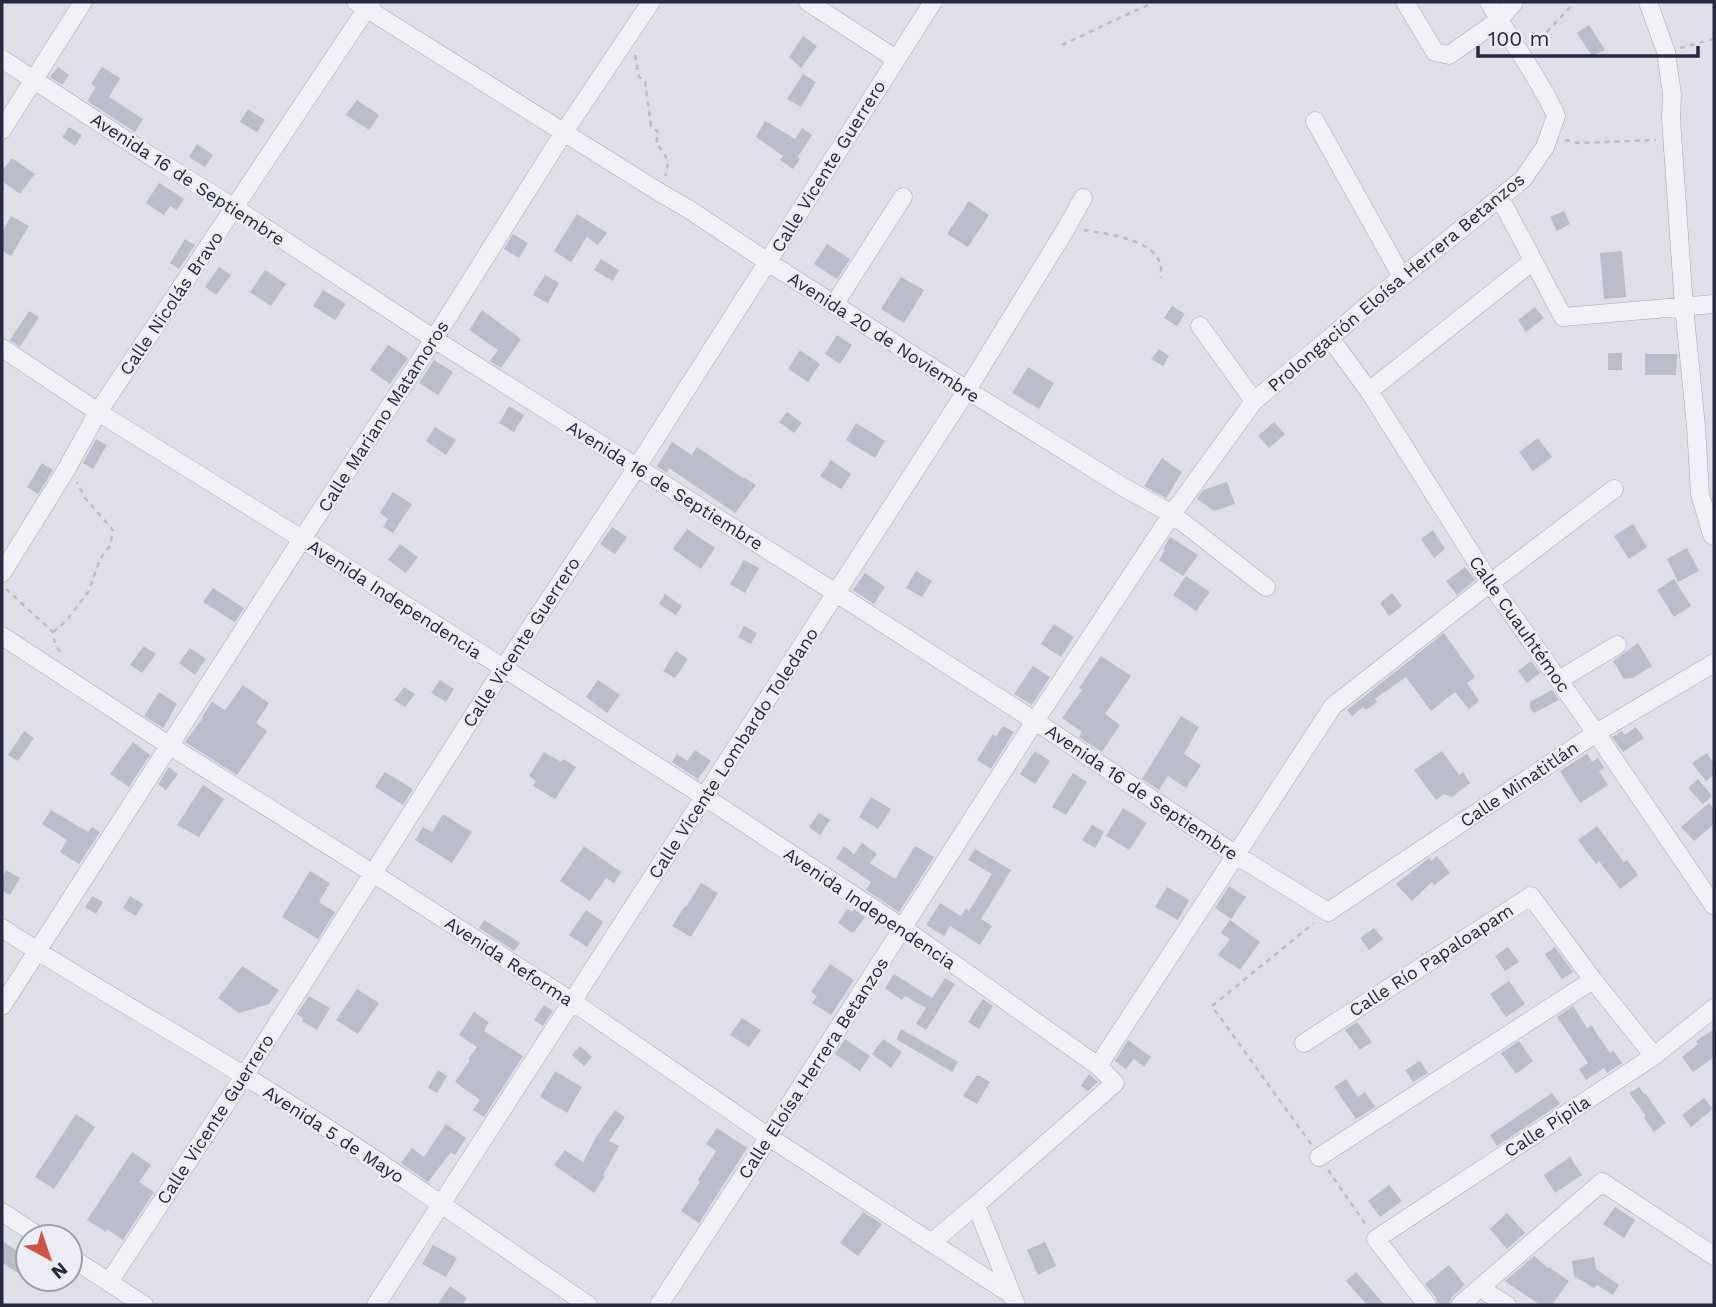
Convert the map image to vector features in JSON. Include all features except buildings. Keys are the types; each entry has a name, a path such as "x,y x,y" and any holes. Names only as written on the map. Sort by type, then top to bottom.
{"street":[{"path":"2,130 83,2"},
{"name":"Calle Mariano Matamoros","path":"2,1006 302,539 435,340 564,132 651,2"},
{"path":"808,2 896,59"},
{"name":"Calle Vicente Guerrero","path":"109,1282 244,1076 503,669 637,467 933,2"},
{"path":"1405,2 1435,52 1449,55 1499,20 1514,2"},
{"path":"1489,2 1546,93 1556,116 1552,128"},
{"path":"1648,2 1666,52 1672,93 1671,119 1684,307 1700,494 1714,536"},
{"name":"Avenida 20 de Noviembre","path":"364,4 691,210 967,390 1172,514 1266,587"},
{"name":"Calle Nicolás Bravo","path":"2,573 66,470 98,412 235,208 364,4"},
{"name":"Avenida 16 de Septiembre","path":"2,59 435,340 1035,721 1236,855 1328,912"},
{"path":"1315,121 1402,277"},
{"name":"Prolongación Eloísa Herrera Betanzos","path":"1172,514 1254,401 1522,179 1545,147 1552,128"},
{"path":"834,304 903,197"},
{"name":"Calle Vicente Lombardo Toledano","path":"376,1305 967,390 1083,198"},
{"path":"1500,198 1563,317 1714,304"},
{"path":"1369,391 1533,261"},
{"path":"1200,326 1254,401"},
{"name":"Calle Cuauhtémoc","path":"1330,338 1369,391 1490,583 1714,906"},
{"name":"Avenida Independencia","path":"2,348 98,412 705,797 903,928 1098,1066"},
{"path":"931,1243 1115,1083 1098,1066 1333,706 1614,489"},
{"name":"Calle Eloísa Herrera Betanzos","path":"659,1305 1035,721 1172,514"},
{"name":"Avenida Reforma","path":"2,636 573,1002 769,1137 1014,1300"},
{"path":"1559,680 1616,645"},
{"name":"Calle Minatitlán","path":"1328,912 1596,733 1714,663"},
{"name":"Calle Río Papaloapam","path":"1304,1043 1531,895 1593,980 1654,1056"},
{"name":"Avenida 5 de Mayo","path":"2,928 244,1076 441,1204 588,1305"},
{"path":"1320,1157 1593,980"},
{"name":"Calle Pípila","path":"1376,1239 1654,1056 1714,1009"},
{"path":"1460,1305 1602,1182 1714,1256"},
{"path":"976,1205 1014,1300"},
{"path":"2,1212 19,1223"},
{"path":"1376,1239 1427,1305"},
{"path":"84,1266 144,1305"},
{"path":"1480,1288 1507,1305"}],"path":[{"path":"1062,45 1154,2"},
{"path":"1524,57 1575,2"},
{"path":"631,32 639,77 645,81 651,126 659,133 656,143 666,155 668,169 659,192"},
{"path":"1666,52 1714,39"},
{"path":"1552,128 1560,140 1578,143 1674,139"},
{"path":"1067,227 1117,235 1140,244 1154,253 1161,267 1161,278"},
{"path":"52,632 67,620 89,591 100,559 110,546 113,530 85,498 79,484 66,470"},
{"path":"2,583 8,592 52,632 55,645 62,655"},
{"path":"1328,912 1212,1006 1376,1239"}]}
